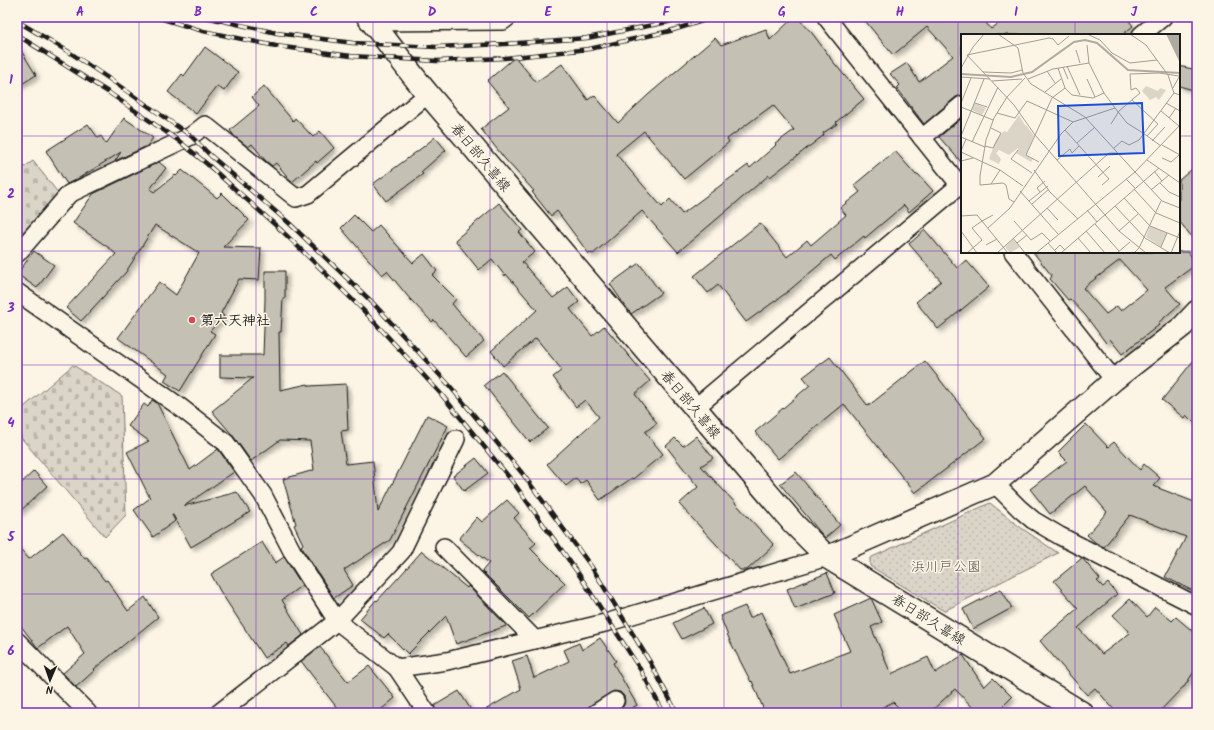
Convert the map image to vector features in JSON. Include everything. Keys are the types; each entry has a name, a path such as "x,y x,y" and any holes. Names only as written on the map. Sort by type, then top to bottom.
{"main road":[{"name":"春日部久喜線","path":"370,20 428,94 695,408 794,524 827,557 1082,713"}],"street":[{"path":"370,20 503,21 508,17"},
{"path":"695,408 961,187 826,17"},
{"path":"1142,34 1163,17"},
{"path":"17,254 69,194 191,136 205,125 296,198 308,194 428,94"},
{"path":"922,138 961,106"},
{"path":"1014,253 1114,380"},
{"path":"17,292 180,407 226,443 263,495 292,552 337,621 397,668 427,713"},
{"path":"397,668 447,661 609,622 827,557 995,484 1114,380 1183,326 1197,311"},
{"path":"219,713 337,621 401,552 456,439"},
{"path":"995,484 1033,520 1060,536 1197,606"},
{"path":"444,547 535,640"},
{"path":"17,642 88,713"},
{"path":"596,713 615,701"}],"green space":[{"path":"33,161 59,194 17,238 17,172"},
{"path":"73,365 122,396 126,515 105,537 17,433 17,413"},
{"name":"浜川戸公園","path":"990,503 1020,527 1058,553 944,611 870,566 870,558"}],"building":[{"path":"794,17 797,17 812,33 830,58 864,99 836,122 837,124 823,133 824,135 770,177 769,175 678,252 642,211 593,254 589,254 557,211 551,216 532,192 534,191 505,159 481,129 509,107 487,81 515,57 536,82 562,64 588,100 594,95 618,123 648,95 715,38 721,45 766,29 770,40","holes":["773,105 794,130 775,144 776,145 750,168 748,165 682,214 670,199 662,207 616,154 644,131 684,179 729,142 727,139"]},
{"path":"862,17 981,17 991,29 1007,17 1126,17 1133,26 1123,34 961,34 961,95 956,97 924,124 897,88 900,85 890,74 907,63 919,82 953,56 927,27 893,55"},
{"path":"17,44 36,75 17,87"},
{"path":"205,47 238,72 224,91 217,86 196,114 168,92 182,74 184,76"},
{"path":"1180,66 1197,70 1197,91 1180,86"},
{"path":"264,86 293,121 295,118 313,137 320,131 334,148 317,163 316,161 292,182 276,163 272,166 252,144 248,147 234,136 230,130 259,106 252,97"},
{"path":"124,118 153,138 147,146 115,161 121,152 67,184 46,151 88,124 98,138 101,136 106,144"},
{"path":"961,119 961,162 939,137"},
{"path":"435,137 446,150 421,172 423,174 386,201 373,184"},
{"path":"895,151 916,175 918,174 933,191 909,212 904,205 865,238 864,236 835,260 831,255 786,293 746,322 718,285 708,293 694,276 760,223 787,257 807,240 811,245 846,215 840,208 860,192 854,185"},
{"path":"159,162 166,168 150,189 154,192 182,170 217,198 222,193 249,220 223,247 261,248 259,280 239,279 221,313 224,316 210,331 215,334 180,391 164,381 168,374 118,338 159,282 176,295 199,253 155,225 126,272 81,321 66,308 116,254 73,223 93,194"},
{"path":"1197,165 1197,243 1180,222 1180,179"},
{"path":"499,203 522,230 519,232 535,252 522,262 553,298 568,287 579,302 570,309 592,336 604,326 650,381 635,394 657,423 645,432 663,454 633,479 632,478 600,500 586,480 580,484 576,478 566,486 547,464 599,417 585,400 576,407 553,377 562,370 536,338 503,366 491,351 537,310 506,274 505,276 492,259 479,270 455,240"},
{"path":"354,215 371,232 379,225 413,263 424,254 437,271 432,275 456,299 452,304 484,341 466,357 434,320 432,322 410,299 387,271 382,275 341,228"},
{"path":"925,230 957,268 966,260 989,287 938,329 916,302 941,281 909,244"},
{"path":"34,251 54,265 37,288 17,274"},
{"path":"1188,252 1197,264 1165,287 1180,304 1158,323 1159,325 1122,354 1110,339 1106,343 1085,315 1070,299 1068,300 1050,279 1052,276 1034,253","holes":["1120,260 1147,290 1121,311 1117,306 1106,314 1083,288"]},
{"path":"639,263 661,293 631,314 610,284"},
{"path":"265,271 285,271 285,298 283,298 281,332 279,332 280,390 308,384 309,386 346,384 348,430 341,431 346,464 373,461 378,512 427,415 448,426 390,540 344,570 353,585 334,598 301,546 303,544 294,525 296,524 283,479 314,470 310,441 280,440 251,461 234,437 212,411 253,378 220,377 220,355 263,355"},
{"path":"1197,356 1197,426 1186,415 1184,418 1162,400"},
{"path":"830,357 868,406 925,361 986,438 915,493 844,404 778,459 755,432 810,385 803,377"},
{"path":"502,371 548,428 530,442 484,385"},
{"path":"152,400 157,403 190,470 218,449 234,472 184,506 237,492 250,512 191,547 173,515 175,521 153,537 134,510 150,498 127,452 149,441 128,426 144,404 148,407"},
{"path":"1086,424 1108,447 1114,442 1140,470 1144,464 1160,478 1153,486 1197,503 1197,593 1165,577 1186,537 1130,515 1104,547 1096,543 1087,535 1107,512 1085,486 1050,514 1030,489 1067,461 1058,452"},
{"path":"696,436 713,458 701,466 774,545 747,570 740,570 679,504 698,487 666,446 675,438 683,446"},
{"path":"476,458 488,473 464,491 453,476"},
{"path":"34,471 47,486 17,514 17,487"},
{"path":"796,472 840,525 825,538 780,484"},
{"path":"507,500 519,513 514,518 536,543 530,548 565,583 529,618 482,571 489,563 459,539 477,517 482,522"},
{"path":"63,532 85,559 87,558 105,581 107,580 128,611 145,597 158,617 94,669 95,670 76,687 63,673 85,654 67,626 38,648 17,621 17,545 29,559"},
{"path":"262,542 275,563 284,557 302,585 282,600 303,635 289,646 287,643 264,658 220,591 211,574"},
{"path":"422,551 467,588 468,586 506,626 456,644 446,616 408,654 388,634 384,638 360,619"},
{"path":"1082,558 1100,579 1097,581 1103,587 1108,583 1117,594 1078,628 1102,654 1130,633 1113,615 1130,599 1147,617 1155,607 1172,621 1176,617 1197,635 1197,667 1184,687 1158,713 1117,713 1095,688 1087,695 1040,641 1078,608 1054,581"},
{"path":"827,573 835,593 795,609 787,589"},
{"path":"1001,589 1012,608 973,629 963,609"},
{"path":"871,598 882,622 871,627 891,674 928,657 935,673 963,655 984,687 993,678 1012,697 996,713 978,713 955,689 929,713 904,713 893,702 871,713 765,713 752,681 751,682 730,641 720,616 745,606 750,618 761,612 790,674 850,651 834,615"},
{"path":"704,608 712,624 682,639 673,623"},
{"path":"600,638 616,661 613,663 637,705 623,713 621,709 625,701 624,696 620,692 614,691 579,713 480,713 521,689 512,661 527,656 534,678 569,661 564,650 579,643 582,650"},
{"path":"320,647 348,682 369,666 395,698 377,713 341,713 301,661"},
{"path":"459,691 473,713 437,713 434,706"}],"railway":[{"path":"156,17 203,31 276,46 351,56 437,61 505,58 589,49 670,31 715,17"},
{"path":"205,17 277,33 353,43 436,47 587,38 668,22 685,17"},
{"path":"17,21 69,52 191,136 211,156 289,223 372,302 449,385 522,473 591,566 650,662 677,713"},
{"path":"17,35 108,92 179,141 282,231 363,310 441,394 513,482 578,573 640,669 664,713"}],"place":[{"name":"第六天神社","path":"192,320"}]}
